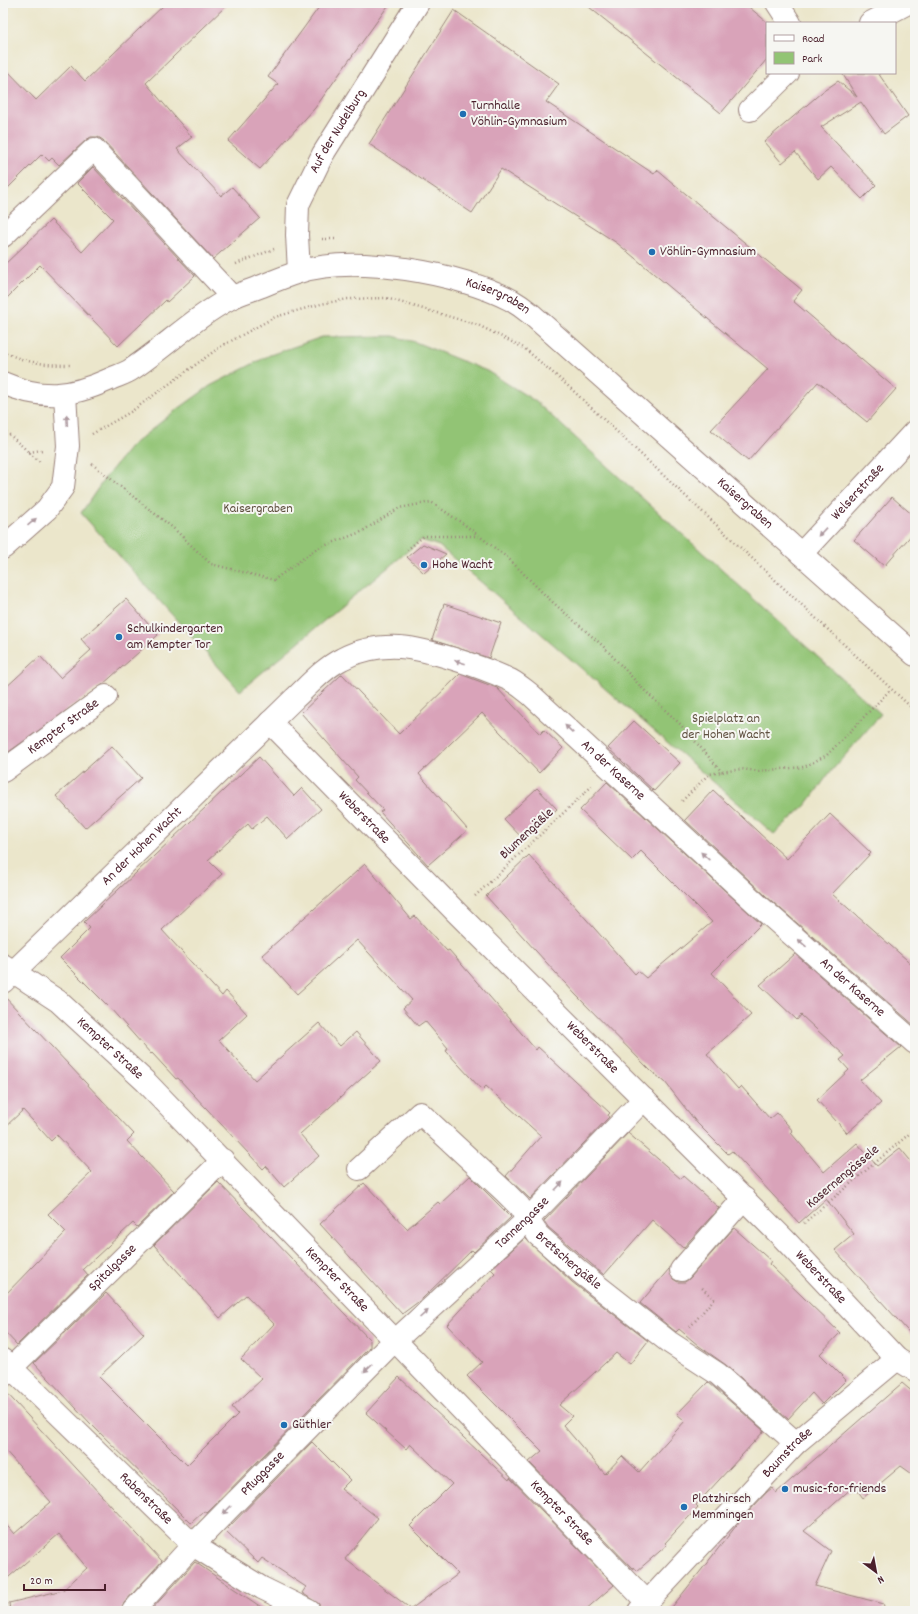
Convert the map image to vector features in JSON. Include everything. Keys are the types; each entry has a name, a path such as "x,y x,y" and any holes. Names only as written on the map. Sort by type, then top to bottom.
{"street":[{"name":"Auf der Nudelburg","path":"299,272 297,228 298,205 323,154 418,3"},
{"path":"777,3 789,22"},
{"path":"872,22 908,3"},
{"path":"750,110 787,74"},
{"path":"3,236 94,149 232,297"},
{"name":"Kaisergraben","path":"3,383 18,389 40,394 65,394 95,386 131,370 207,312 232,297 299,272 336,265 364,264 404,268 457,280 510,300 531,314 915,656"},
{"path":"3,548 47,509 63,487 68,446 65,394"},
{"name":"Welserstraße","path":"801,554 915,431"},
{"name":"An der Kaserne","path":"270,722 307,687 340,660 359,652 382,647 401,647 431,653 509,679 530,694 758,905 915,1043"},
{"name":"Kempter Straße","path":"3,771 106,696"},
{"name":"Weberstraße","path":"270,722 457,913 744,1198 906,1364"},
{"name":"An der Hohen Wacht","path":"6,972 91,894 270,722"},
{"name":"Kempter Straße","path":"6,972 58,1001 146,1082 223,1160 395,1340 643,1606"},
{"name":"Tannengasse","path":"395,1340 528,1219 644,1099"},
{"name":"Bretschergäßle","path":"359,1169 420,1113 505,1192 528,1219 538,1235 580,1272 675,1346 718,1374 796,1443"},
{"name":"Spitalgasse","path":"6,1368 223,1160"},
{"path":"681,1270 744,1198"},
{"name":"Pfluggasse","path":"133,1611 193,1545 395,1340"},
{"name":"Baumstraße","path":"643,1606 796,1443 906,1364"},
{"name":"Rabenstraße","path":"6,1368 193,1545 262,1588 309,1611"}],"path":[{"path":"722,772 680,724 643,689 603,646 549,598 509,559 431,502 399,508 361,532 316,549 274,580 211,564 173,528 68,446 132,411 220,347 275,317 348,299 386,298 478,324 524,348 567,385 915,711"},
{"path":"3,351 12,356 42,365 62,365"},
{"path":"3,429 29,452"},
{"path":"407,550 424,536 479,536"},
{"path":"700,783 709,774 741,769 758,771 804,766 827,755 891,689"},
{"name":"Blumengäßle","path":"457,913 610,769"},
{"name":"Kasernengässele","path":"784,1239 915,1129"},
{"path":"675,1346 714,1299 681,1270"}],"green space":[{"name":"Kaisergraben","path":"393,336 415,342 487,371 535,401 881,714 828,775 806,805 774,834 439,546 421,540 240,691 81,513 105,478 131,446 171,414 210,386 270,355 322,337"}],"building":[{"path":"166,3 229,3 146,83 192,137 177,149 221,196 232,187 260,218 213,259 103,140 98,137 91,137 86,140 59,165 52,158 49,161 42,154 3,193 3,66 36,100 71,66 85,81"},
{"path":"322,3 390,3 315,108 260,169 228,141 278,84 268,77"},
{"path":"584,3 744,3 767,22 766,60 721,113"},
{"name":"Vöhlin-Gymnasium","path":"454,10 559,84 546,102 654,174 657,170 802,290 793,301 896,389 867,422 818,382 748,461 711,430 768,369 617,243 501,169 472,213 369,144"},
{"path":"843,74 879,74 908,116 884,134 861,102 821,127 876,185 862,199 831,167 818,179 795,152 782,163 764,142 822,92 838,81 857,97"},
{"path":"93,167 195,276 167,302 166,300 118,346 40,265 3,302 3,266 51,220 82,252 113,219 77,183"},
{"path":"892,497 915,517 915,531 884,566 854,540"},
{"name":"Hohe Wacht","path":"423,544 446,554 424,573 407,557"},
{"path":"126,599 158,635 102,685 3,756 3,690 40,656 60,678 91,650 81,639"},
{"path":"444,604 501,623 489,658 432,640"},
{"path":"342,674 399,734 460,674 497,688 540,734 544,730 563,748 539,773 482,713 419,774 468,830 428,865 380,812 383,810 355,780 358,777 301,713"},
{"path":"634,721 680,763 654,791 608,748"},
{"path":"112,746 141,778 85,828 56,796"},
{"path":"259,757 294,796 302,788 321,809 288,839 267,816 252,829 248,824 208,860 222,874 162,930 222,996 226,991 247,1014 219,1040 255,1080 319,1023 340,1046 356,1032 381,1061 300,1134 319,1156 284,1187 266,1166 263,1169 178,1078 176,1079 152,1053 151,1054 110,1008 60,958 90,928 84,922"},
{"path":"607,782 761,924 712,973 751,1015 707,1054 738,1089 741,1086 770,1119 777,1113 793,1131 791,1133 824,1172 857,1143 877,1166 900,1148 915,1166 915,1339 835,1250 854,1234 826,1199 799,1223 732,1151 728,1154 697,1123 665,1082 651,1071 575,994 486,896 529,855 635,974 638,971 646,978 712,922 641,851 632,860 580,810"},
{"path":"537,788 557,809 524,840 504,819"},
{"path":"713,790 787,859 830,814 871,853 832,894 915,967 915,1026 766,896 685,820"},
{"path":"365,864 411,919 415,916 447,951 449,950 536,1050 538,1047 610,1113 608,1115 609,1117 530,1199 506,1176 541,1136 486,1086 482,1090 446,1051 448,1048 425,1021 418,1026 403,1008 412,1000 357,940 297,994 262,955"},
{"path":"795,954 901,1047 860,1080 881,1103 847,1133 817,1100 849,1070 840,1060 845,1056 801,1015 797,1020 760,985"},
{"path":"3,995 134,1134 127,1141 174,1191 137,1227 133,1223 83,1269 88,1275 17,1345 3,1330 3,1297 66,1232 48,1214 92,1172 57,1135 51,1141 23,1110 3,1129"},
{"path":"628,1133 681,1179 683,1176 719,1208 683,1248 652,1220 604,1275 548,1227 544,1221"},
{"path":"470,1176 511,1217 474,1252 472,1250 422,1299 402,1314 320,1224 364,1183 407,1229 438,1202 440,1204"},
{"path":"218,1182 370,1340 370,1347 207,1513 204,1511 191,1523 90,1423 34,1363 106,1293 144,1334 99,1377 187,1465 238,1414 232,1407 262,1379 241,1359 274,1324 246,1295 220,1318 154,1245"},
{"path":"734,1228 771,1261 769,1264 840,1333 820,1354 846,1380 822,1404 812,1393 788,1419 726,1365 699,1346 679,1329 676,1332 640,1303 669,1269 673,1279 678,1282 685,1282"},
{"path":"525,1238 572,1282 648,1341 630,1364 616,1353 559,1405 572,1416 563,1425 605,1474 622,1456 639,1472 685,1421 677,1414 708,1382 764,1431 696,1505 698,1507 665,1543 667,1545 637,1571 634,1567 633,1569 529,1462 542,1451 467,1376 482,1362 447,1325 495,1273 491,1269"},
{"path":"399,1377 509,1480 510,1478 614,1585 584,1611 321,1611 319,1604 302,1593 306,1587 262,1558 258,1563 225,1531 312,1442 350,1480 341,1489 378,1518 345,1559 411,1609 458,1574 410,1526 452,1484 410,1444 406,1449 366,1413"},
{"path":"902,1383 915,1394 915,1476 901,1466 863,1498 854,1486 804,1531 831,1551 815,1586 884,1604 883,1611 669,1611 740,1521 767,1492 772,1488 776,1493"},
{"path":"3,1389 162,1561 124,1603 121,1611 10,1611 9,1603 63,1590 87,1568 59,1534 3,1582 3,1521 14,1534 51,1502 3,1448"},
{"path":"195,1562 224,1582 267,1611 150,1611"}],"place":[{"name":"Turnhalle Vöhlin-Gymnasium","path":"463,114"},
{"name":"Vöhlin-Gymnasium","path":"652,252"},
{"name":"Hohe Wacht","path":"424,565"},
{"name":"Schulkindergarten am Kempter Tor","path":"119,637"},
{"name":"Güthler","path":"284,1425"},
{"name":"music-for-friends","path":"785,1489"},
{"name":"Platzhirsch Memmingen","path":"684,1507"}],"park label":[{"name":"Spielplatz an der Hohen Wacht","path":"726,728"}]}
